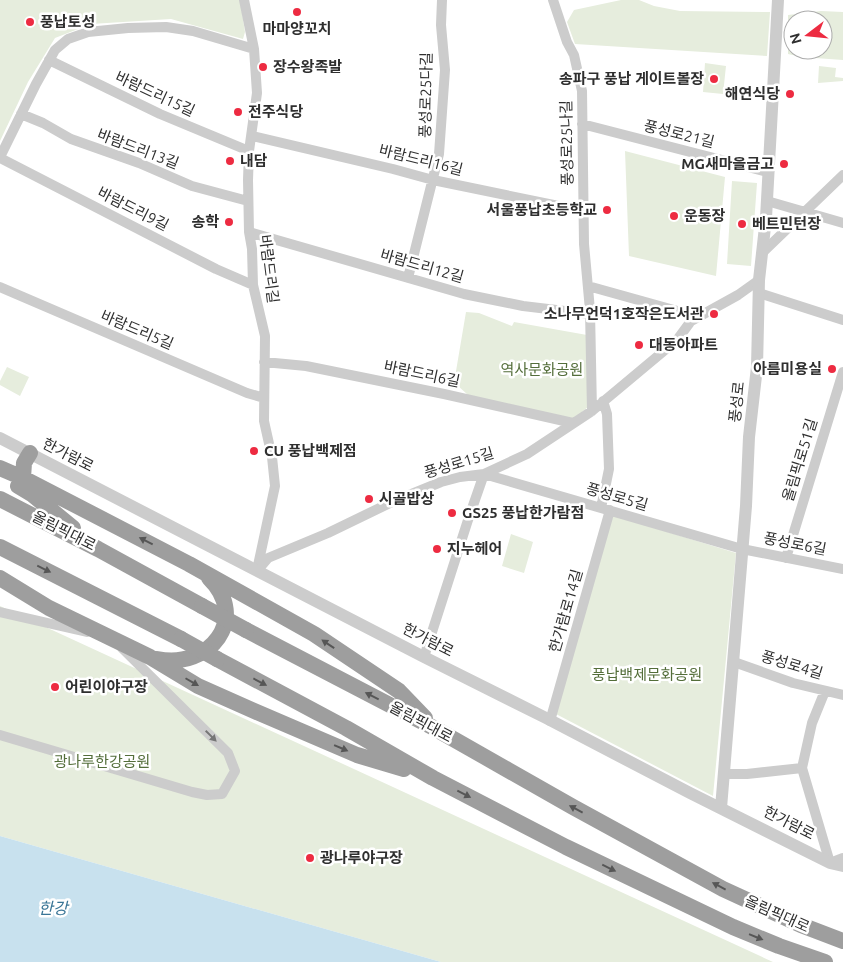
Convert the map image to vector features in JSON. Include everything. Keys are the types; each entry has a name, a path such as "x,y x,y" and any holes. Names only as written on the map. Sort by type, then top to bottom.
{"highway":[{"path":"23,478 24,463 30,453"},
{"path":"0,468 23,478 189,564 322,639 399,691 434,728"},
{"path":"0,475 33,495 98,549"},
{"name":"올림픽대로","path":"0,499 98,549 246,630 434,728 723,889 779,915 843,941"},
{"name":"올림픽대로","path":"0,547 180,639 346,728 433,778 575,851 732,927 825,962"},
{"path":"150,657 178,661 190,659 209,648 220,634 225,617 225,606 222,596 209,578 189,564"},
{"path":"0,578 49,608 150,657 198,686 357,755 433,778"},
{"path":"0,591 49,608"}],"street":[{"name":"바람드리길","path":"244,0 254,49 257,93 249,151 249,232 252,249 253,285 265,336 264,421 272,457 275,486 257,571"},
{"name":"풍성로25다길","path":"408,278 439,154 445,70 441,25 442,0"},
{"name":"풍성로25나길","path":"554,0 567,42 574,55 582,91 584,244 590,314 592,411"},
{"name":"풍성로","path":"721,808 757,367 759,280 767,201 778,0"},
{"path":"0,158 49,60 55,50 68,39 88,32 166,27 193,31 254,49"},
{"name":"바람드리15길","path":"49,60 160,114 249,151"},
{"name":"바람드리13길","path":"21,114 43,123 71,139 139,163 192,186 248,201"},
{"name":"풍성로21길","path":"582,124 768,172"},
{"name":"바람드리16길","path":"252,136 432,180 583,211"},
{"name":"바람드리9길","path":"0,158 216,269 253,285"},
{"path":"762,253 843,175"},
{"path":"767,201 843,224"},
{"name":"바람드리12길","path":"249,232 464,294 523,306 590,314"},
{"name":"풍성로15길","path":"257,571 268,558 328,533 392,502 441,482 484,474 527,454 592,411 677,340 691,321 738,295 759,280"},
{"path":"588,286 699,317"},
{"name":"바람드리5길","path":"0,287 247,393 264,398"},
{"path":"759,293 843,320"},
{"name":"바람드리6길","path":"264,362 306,366 573,423"},
{"name":"올림픽로51길","path":"786,558 843,372"},
{"name":"한가람로14길","path":"550,721 606,509 609,469 607,414 603,401"},
{"name":"한가람로","path":"0,438 721,808 830,862 843,866"},
{"path":"424,657 484,474"},
{"name":"풍성로5길","path":"484,474 742,549"},
{"name":"풍성로6길","path":"742,549 843,568"},
{"path":"0,612 112,639 228,753 236,771 222,794 207,795 0,735"},
{"name":"풍성로4길","path":"734,662 793,683 843,695"},
{"path":"825,691 812,723 802,768 830,862 843,858"},
{"path":"724,774 747,774 802,768"}],"green space":[{"path":"0,0 240,0 245,32 243,39 171,19 91,24 55,38 28,82 0,141"},
{"path":"621,0 639,0 654,6 680,11 770,12 767,56 575,44 567,22 574,10"},
{"path":"833,12 843,12 843,60 833,59"},
{"name":"송파구 풍납 게이트볼장","path":"705,63 726,66 723,94 703,92"},
{"path":"819,66 836,68 835,77 843,78 843,81 818,83"},
{"name":"운동장","path":"625,151 725,177 716,276 629,256"},
{"name":"베트민턴장","path":"732,181 757,183 751,266 727,264"},
{"name":"역사문화공원","path":"466,312 479,313 512,326 514,322 587,335 588,407 572,420 468,395 457,385 455,377"},
{"path":"7,367 29,377 20,396 0,385"},
{"name":"풍납백제문화공원","path":"612,515 736,553 713,796 556,714"},
{"path":"511,534 533,542 524,573 502,566"},
{"name":"광나루한강공원","path":"0,606 773,962 441,962 0,836"}],"water":[{"name":"한강","path":"0,836 441,962 0,962"}],"place":[{"name":"마마양꼬치","path":"297,12"},
{"name":"풍납토성","path":"30,22"},
{"name":"장수왕족발","path":"263,67"},
{"name":"송파구 풍납 게이트볼장","path":"714,79"},
{"name":"해연식당","path":"790,94"},
{"name":"전주식당","path":"238,112"},
{"name":"내담","path":"230,161"},
{"name":"MG새마을금고","path":"784,164"},
{"name":"서울풍납초등학교","path":"607,210"},
{"name":"운동장","path":"674,216"},
{"name":"송학","path":"229,222"},
{"name":"베트민턴장","path":"742,224"},
{"name":"소나무언덕1호작은도서관","path":"714,314"},
{"name":"대동아파트","path":"639,345"},
{"name":"아름미용실","path":"832,369"},
{"name":"CU 풍납백제점","path":"254,451"},
{"name":"시골밥상","path":"369,499"},
{"name":"GS25 풍납한가람점","path":"452,513"},
{"name":"지누헤어","path":"437,549"},
{"name":"어린이야구장","path":"55,687"},
{"name":"광나루야구장","path":"310,858"}]}
